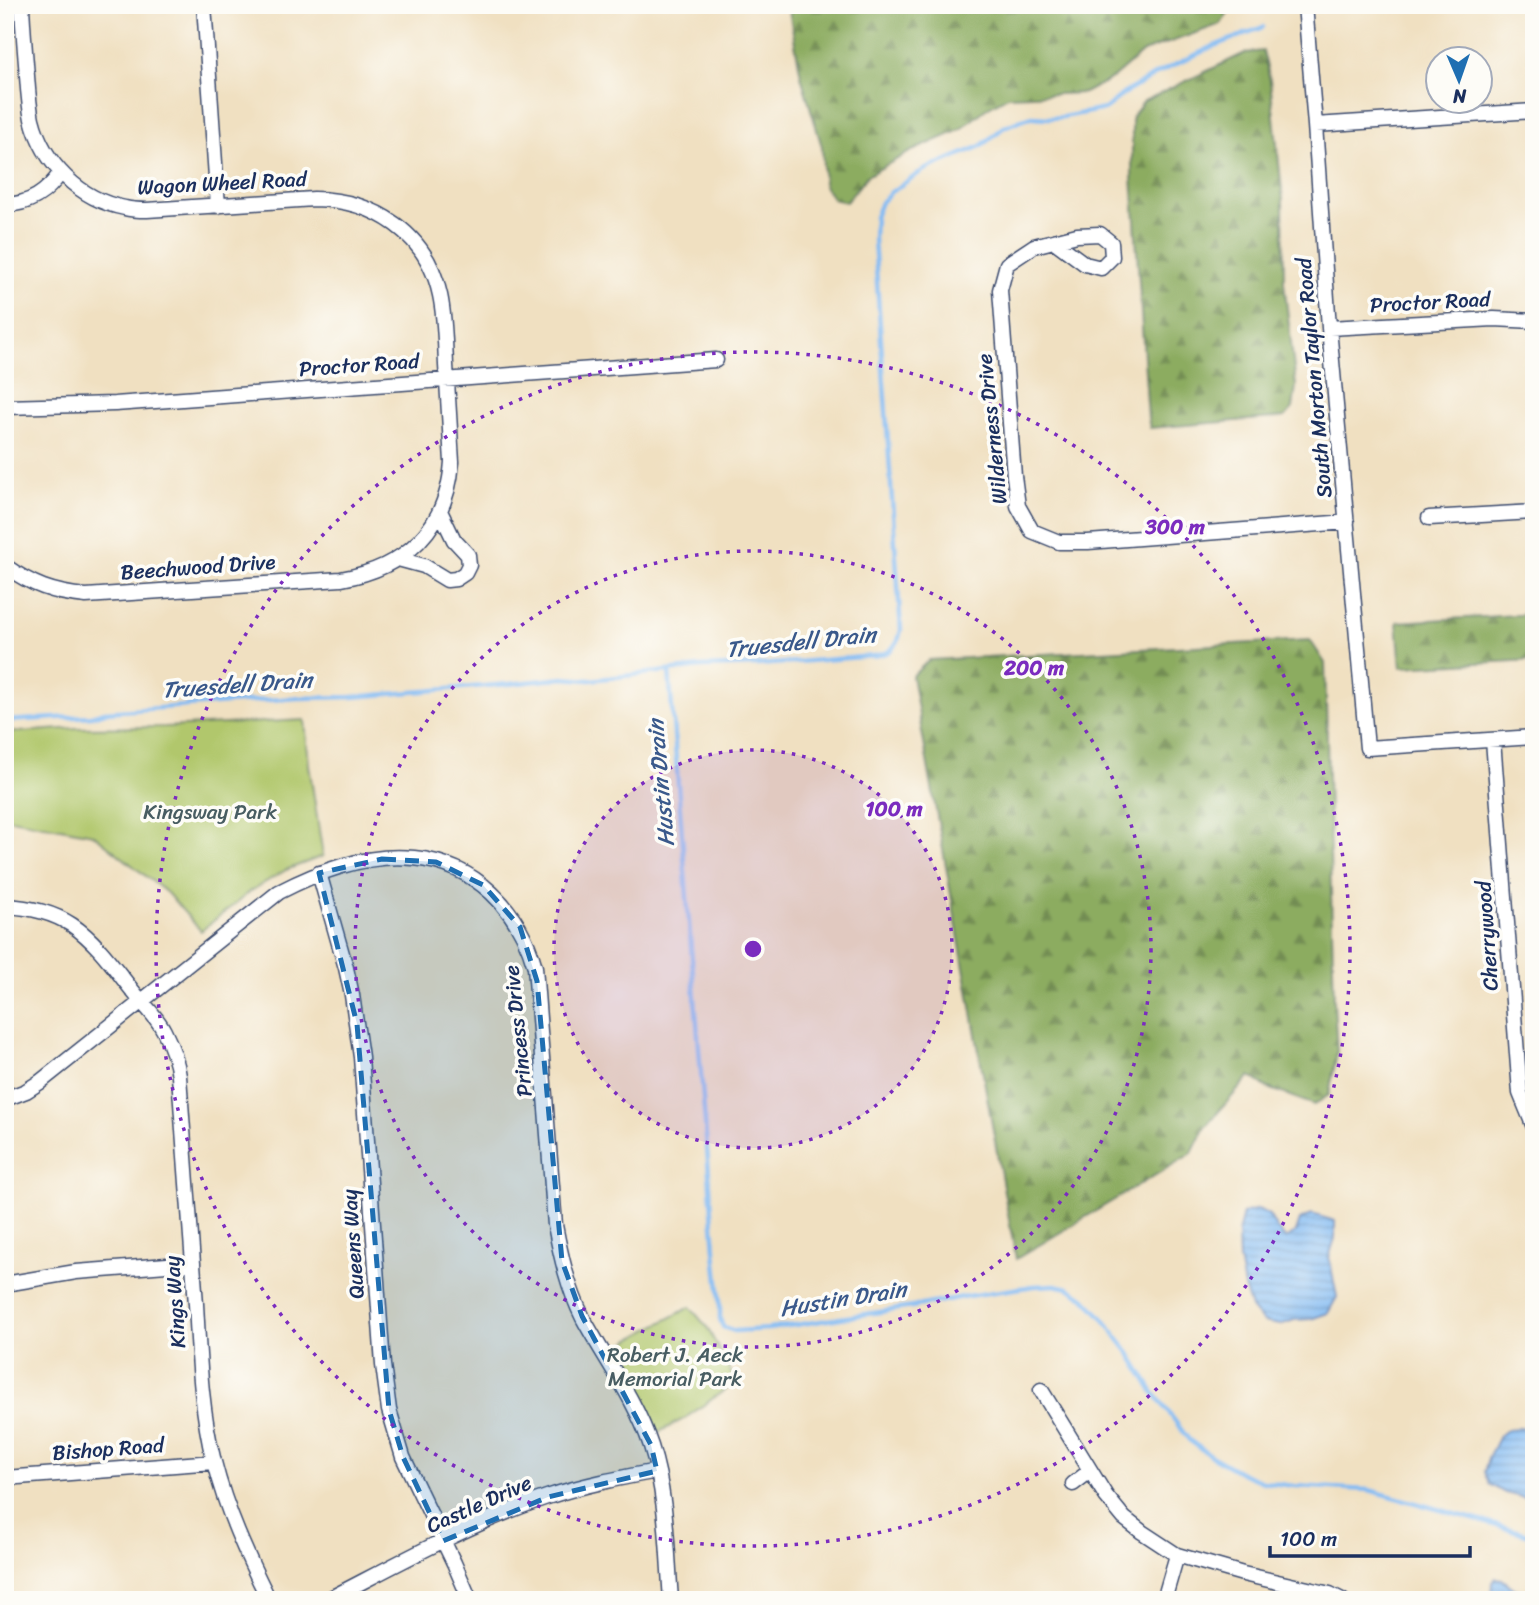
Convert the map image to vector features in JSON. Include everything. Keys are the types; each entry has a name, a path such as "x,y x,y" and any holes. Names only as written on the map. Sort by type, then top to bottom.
{"street":[{"name":"Wagon Wheel Road","path":"22,5 32,118 44,148 74,185 104,202 147,211 331,199 381,214 396,224 422,251 437,283 442,309 447,380"},
{"path":"204,5 218,205"},
{"name":"South Morton Taylor Road","path":"1305,5 1329,328 1367,748 1493,740"},
{"path":"1315,125 1534,111"},
{"path":"5,205 17,205 43,193 61,172"},
{"name":"Wilderness Drive","path":"1054,241 1034,246 1007,264 1000,290 1014,476 1018,506 1032,531 1059,542 1088,542 1347,522"},
{"name":"Proctor Road","path":"1329,328 1494,319 1534,321"},
{"name":"Proctor Road","path":"5,407 115,404 716,360"},
{"name":"Beechwood Drive","path":"5,566 23,579 41,587 63,594 86,596 341,579 372,571 398,559 424,536 446,496 453,462 447,380"},
{"path":"398,559 424,566 447,580 456,579 465,573 469,565 468,555 454,540 440,511"},
{"path":"1429,518 1534,512"},
{"path":"1493,740 1534,737"},
{"name":"Cherrywood","path":"1493,740 1520,1093 1534,1127"},
{"name":"Princess Drive","path":"5,1099 40,1082 279,892 319,873 382,859 413,858 458,870 483,885 503,904 520,927 531,953 537,981 555,1225 562,1261 582,1316 618,1375 638,1413 650,1445 663,1501 671,1600"},
{"name":"Queens Way","path":"319,873 346,968 357,1024 383,1365 389,1410 403,1457 470,1600"},
{"name":"Kings Way","path":"5,906 29,908 51,914 91,940 163,1030 173,1050 178,1068 204,1408 214,1462 225,1500 269,1600"},
{"path":"5,1284 76,1272 193,1264"},
{"path":"1041,1390 1106,1496 1124,1518 1142,1532 1177,1555 1243,1574 1330,1594 1342,1600"},
{"name":"Bishop Road","path":"5,1478 214,1462"},
{"name":"Castle Drive","path":"327,1600 498,1515 607,1480 657,1471"},
{"path":"1073,1484 1090,1471"},
{"path":"1164,1600 1177,1555"}],"highlighted area":[{"path":"382,859 436,862 483,885 520,927 537,981 562,1261 582,1316 651,1445 657,1471 548,1497 443,1541 403,1457 389,1410 357,1024 319,873"}],"green space":[{"path":"788,5 1233,5 1221,24 1143,52 1113,78 1084,93 1008,96 987,108 958,131 912,151 867,176 846,202 833,199 824,186 822,147 801,76"},
{"path":"1263,51 1270,80 1283,200 1284,282 1296,386 1293,408 1285,417 1150,428 1132,176 1132,117 1144,101 1245,53"},
{"path":"1534,614 1534,660 1401,667 1397,622"},
{"path":"1310,640 1325,663 1337,1052 1329,1095 1314,1105 1266,1087 1250,1076 1205,1127 1192,1153 1016,1259 912,676 929,660"},
{"name":"Kingsway Park","path":"305,720 323,856 286,870 251,891 201,931 167,893 93,834 5,818 5,733"},
{"name":"Robert J. Aeck Memorial Park","path":"690,1307 707,1327 736,1382 684,1419 655,1434 641,1400 612,1353 629,1340"}],"water":[{"path":"1258,1209 1269,1215 1286,1239 1296,1232 1300,1220 1312,1214 1335,1221 1335,1238 1329,1257 1337,1297 1328,1313 1280,1325 1263,1322 1251,1308 1239,1259 1238,1233 1243,1213"},
{"path":"1507,1429 1534,1430 1534,1500 1505,1493 1489,1484 1484,1472 1499,1436"},
{"path":"1496,1578 1502,1579 1515,1589 1534,1594 1534,1600 1491,1600 1492,1582"}],"waterway":[{"name":"Truesdell Drain","path":"5,721 297,698 352,697 563,678 590,680 701,667 758,665 886,653 898,641 901,630 874,239 875,217 881,202 924,170 981,146 1004,127 1033,117 1063,117 1105,109 1123,94 1158,73 1214,46 1263,27"},
{"name":"Hustin Drain","path":"669,671 720,1319 723,1327 735,1331 769,1329 1034,1286 1055,1285 1069,1288 1084,1298 1101,1316 1189,1440 1241,1473 1263,1482 1369,1490 1534,1536"}]}
